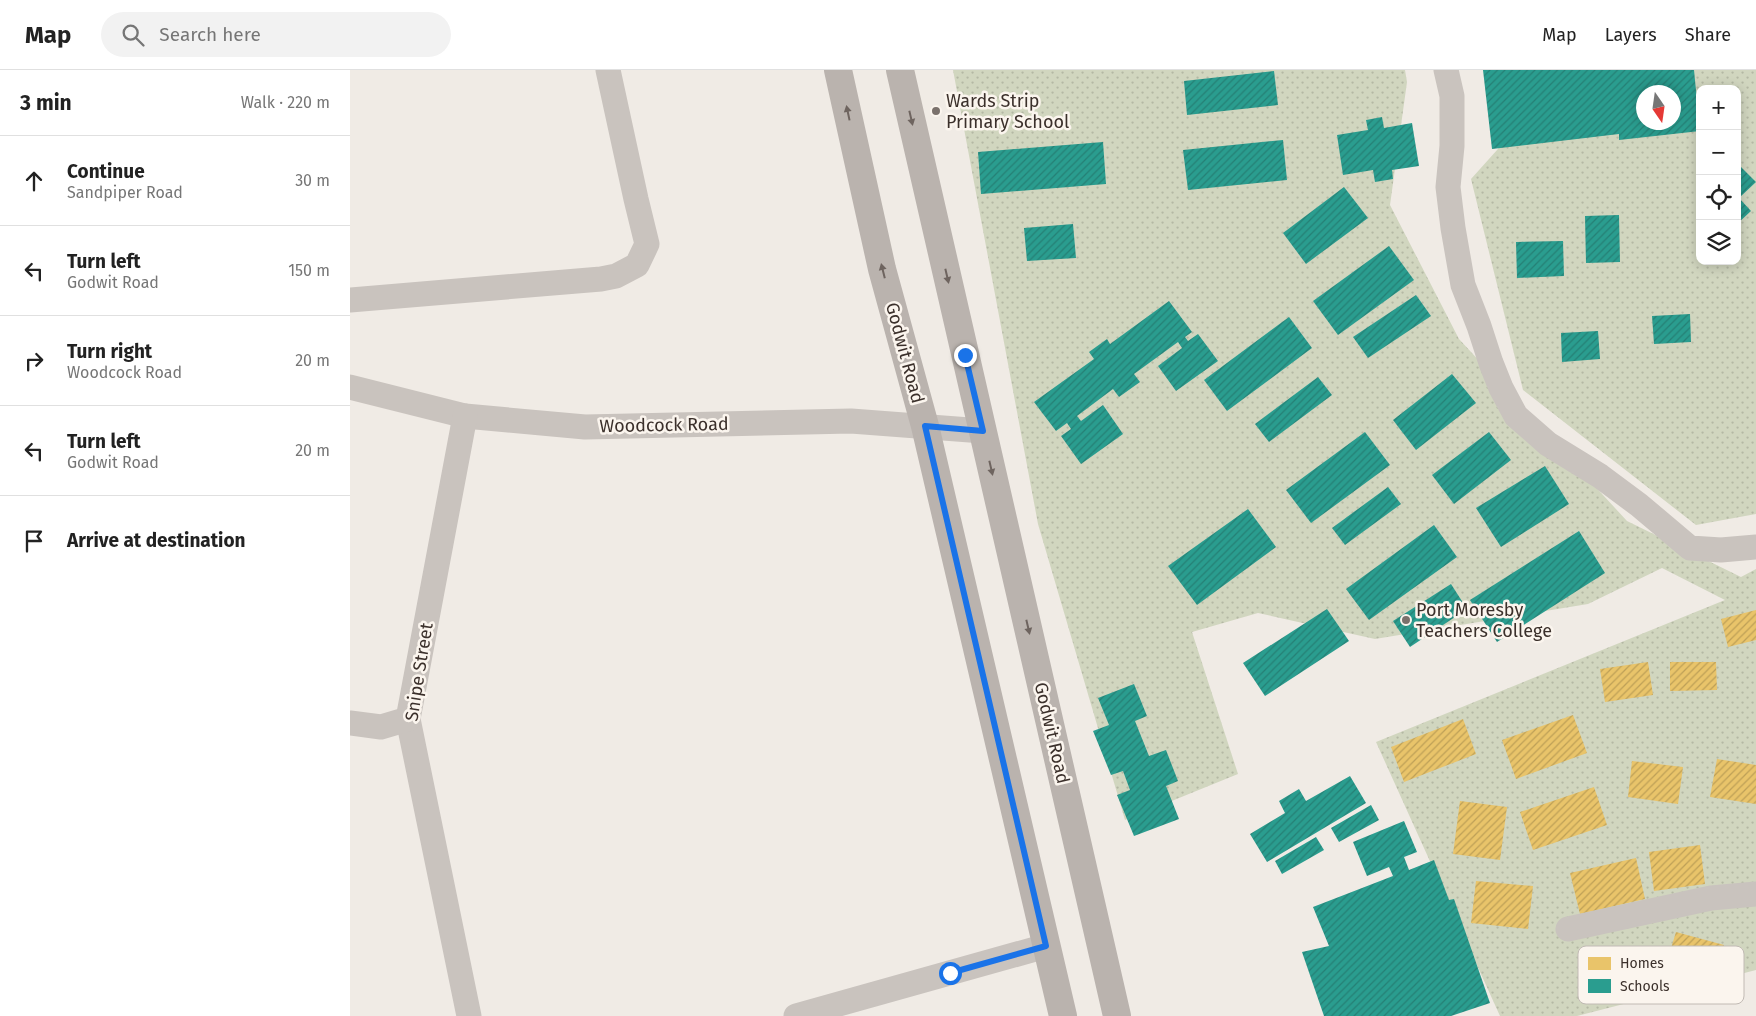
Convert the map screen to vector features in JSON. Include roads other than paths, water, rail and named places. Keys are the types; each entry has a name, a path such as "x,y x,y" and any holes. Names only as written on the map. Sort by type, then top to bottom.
{"main road":[{"name":"Godwit Road","path":"838,70 882,269 925,426 1063,1016"},
{"name":"Godwit Road","path":"900,70 1117,1016"}],"street":[{"path":"350,300 601,279 616,276 637,265 647,244 608,70"},
{"path":"1446,70 1452,96 1452,146 1448,187 1462,285 1479,326 1490,363 1516,416 1548,444 1600,476 1639,505 1690,548 1721,550 1756,547"},
{"name":"Woodcock Road","path":"350,387 465,416 585,427 851,421 983,431"},
{"name":"Snipe Street","path":"465,416 408,719 468,1016"},
{"path":"350,723 381,726 408,719"},
{"path":"1568,929 1712,898 1756,894"},
{"path":"796,1016 1046,946"}],"place":[{"name":"Wards Strip Primary School","path":"936,111"},
{"name":"Port Moresby Teachers College","path":"1406,620"}]}
